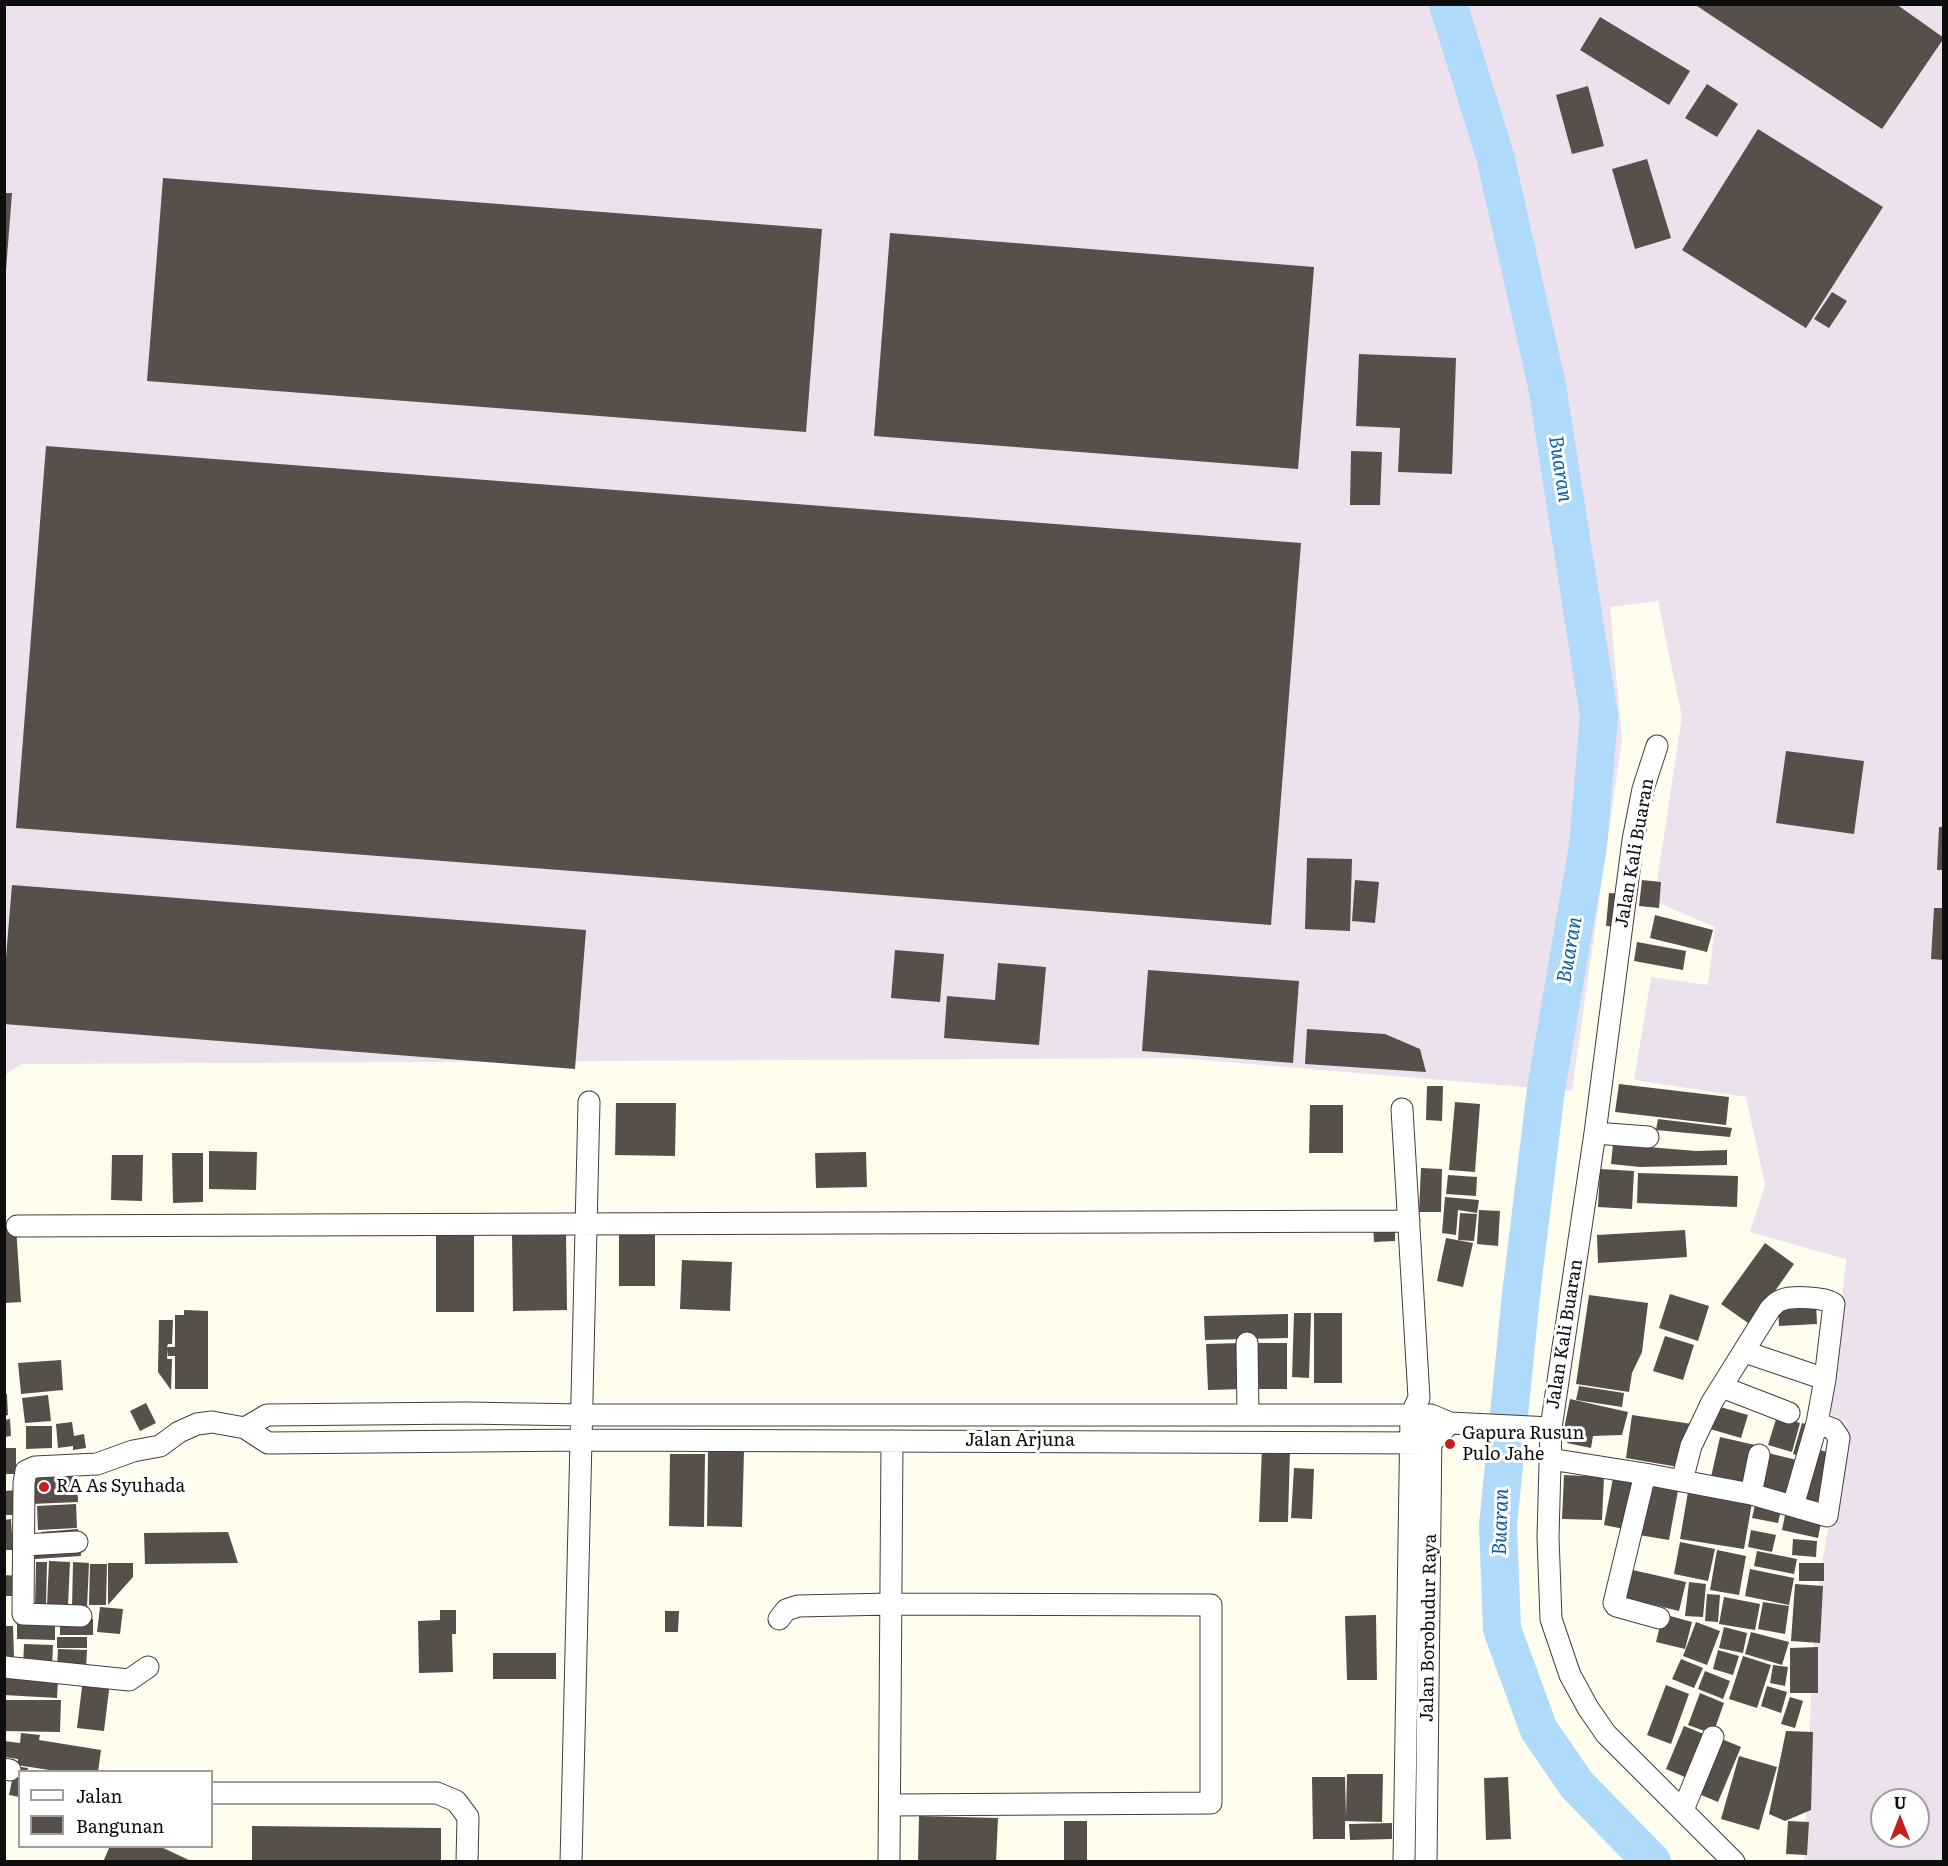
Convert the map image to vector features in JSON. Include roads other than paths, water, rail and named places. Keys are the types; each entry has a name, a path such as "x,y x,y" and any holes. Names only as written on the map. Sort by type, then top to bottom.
{"street":[{"name":"Jalan Kali Buaran","path":"1656,746 1643,789 1633,840 1595,1133 1546,1427 1550,1459 1548,1537 1551,1619 1570,1675 1588,1708 1606,1734 1734,1862"},
{"path":"571,1862 583,1440 589,1102"},
{"name":"Jalan Borobudur Raya","path":"1402,1109 1409,1221 1435,1415 1421,1442 1418,1680 1426,1862"},
{"path":"1595,1133 1648,1137"},
{"path":"17,1226 1409,1221"},
{"path":"1682,1481 1691,1446 1712,1402 1770,1309 1778,1301 1786,1298 1831,1300 1834,1304 1826,1379 1817,1423 1793,1506"},
{"path":"1247,1343 1248,1415"},
{"path":"1745,1352 1826,1379"},
{"path":"1722,1387 1789,1413"},
{"path":"466,1413 467,1442"},
{"name":"Jalan Arjuna","path":"1421,1442 583,1440 268,1443 245,1428 267,1415 466,1413 1435,1415 1546,1427"},
{"path":"767,1440 768,1415"},
{"path":"930,1415 930,1441"},
{"path":"1053,1415 1054,1442"},
{"path":"1146,1442 1147,1415"},
{"path":"1421,1442 1435,1415"},
{"path":"81,1616 23,1614 26,1471 36,1467 97,1464 133,1451 160,1446 179,1432 197,1424 212,1422 245,1428"},
{"path":"1550,1459 1750,1494 1827,1516 1839,1438 1833,1429 1817,1423"},
{"path":"889,1862 892,1441"},
{"path":"1750,1494 1759,1455"},
{"path":"1645,1474 1614,1603 1616,1606 1659,1618"},
{"path":"25,1545 77,1542"},
{"path":"779,1619 786,1610 798,1606 1211,1605 1211,1803 890,1805"},
{"path":"4,1667 129,1680 148,1667"},
{"name":"Jalan Borobudur Raya","path":"1404,1862 1418,1680"},
{"path":"1683,1810 1713,1737"},
{"path":"213,1793 437,1793 456,1801 468,1817 467,1862"},
{"path":"1405,1840 1426,1840"}],"waterway":[{"name":"Buaran","path":"1448,4 1495,156 1547,386 1599,716 1588,846 1546,1089 1521,1295 1498,1525 1502,1629 1539,1730 1577,1785 1652,1862"}],"place":[{"name":"Gapura Rusun Pulo Jahe","path":"1450,1444"},
{"name":"RA As Syuhada","path":"44,1487"}]}
